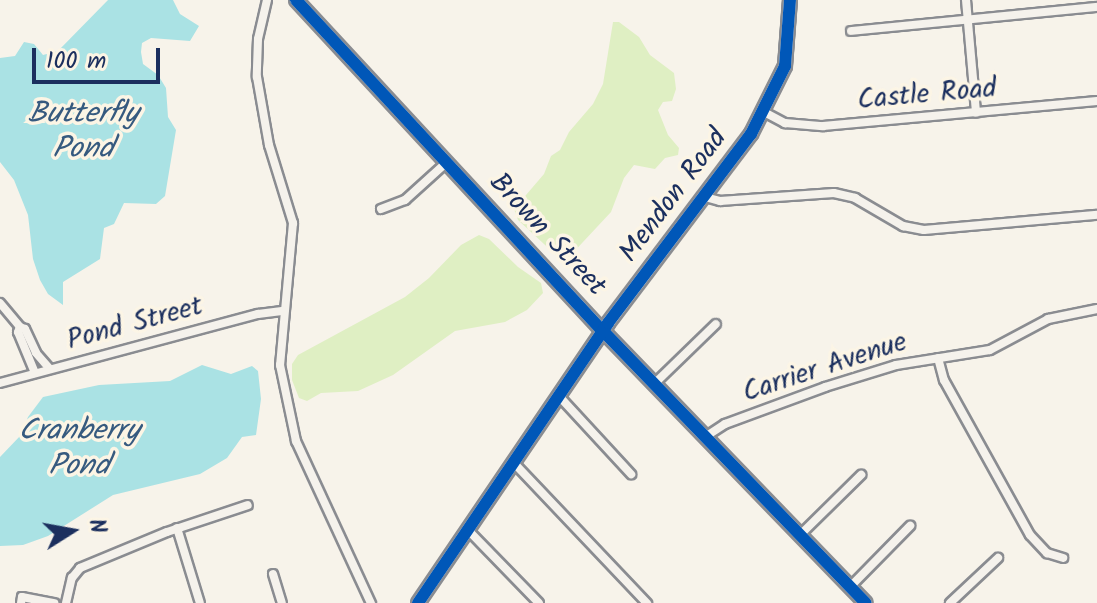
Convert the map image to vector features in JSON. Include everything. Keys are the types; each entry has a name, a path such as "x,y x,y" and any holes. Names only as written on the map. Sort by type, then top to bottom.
{"street":[{"path":"267,0 258,39 257,77 269,145 293,223 279,356 292,431 371,603"},
{"name":"Brown Street","path":"296,0 603,331 866,603"},
{"name":"Mendon Road","path":"424,601 467,529 558,395 764,112 785,66 790,0"},
{"path":"966,0 976,113"},
{"path":"851,31 968,22 1097,7"},
{"name":"Castle Road","path":"764,112 803,126 1097,101"},
{"path":"381,209 405,200 447,162"},
{"path":"705,197 720,201 834,193 855,198 903,226 924,230 1097,215"},
{"path":"0,303 25,329 36,353 50,369"},
{"name":"Carrier Avenue","path":"705,437 719,427 805,393 896,365 990,350 1048,319 1097,309"},
{"name":"Pond Street","path":"0,383 258,314 282,311"},
{"path":"654,384 716,324"},
{"path":"20,327 18,332 35,373"},
{"path":"938,358 944,380 1030,535 1047,553 1063,558"},
{"path":"558,395 631,474"},
{"path":"513,462 647,603"},
{"path":"800,535 861,475"},
{"path":"66,603 77,570 177,528 248,505"},
{"path":"850,587 910,526"},
{"path":"177,528 200,603"},
{"path":"467,529 539,603"},
{"path":"950,603 998,558"},
{"path":"273,574 282,603"},
{"path":"21,600 54,603"}],"green space":[{"path":"613,22 619,22 639,37 650,55 674,73 676,89 672,101 663,102 658,110 668,135 679,148 678,155 665,158 655,169 634,165 624,178 611,212 569,257 557,256 518,220 514,209 544,174 551,156 560,150 569,132 593,104 603,84"},
{"path":"479,235 489,239 518,267 541,283 543,293 527,310 505,322 455,331 393,375 358,391 321,393 307,401 299,398 292,380 292,364 298,355 405,297 429,278 461,245"}],"water":[{"name":"Butterfly Pond","path":"108,0 173,0 180,14 199,26 190,41 151,38 142,43 143,64 158,75 166,88 168,117 176,130 165,196 156,204 124,203 114,224 104,228 100,259 63,282 63,305 48,294 40,280 33,259 28,215 14,180 0,162 0,58 15,56 24,42 34,44 43,55 58,51"},
{"name":"Cranberry Pond","path":"202,365 231,374 252,366 258,371 261,399 256,435 242,437 227,458 200,474 113,495 48,536 23,545 0,546 0,457 21,435 28,417 43,397 99,385 170,381"}],"cycle path":[{"path":"296,0 603,331 866,603"},
{"path":"418,603 608,323 751,134 785,66 790,0"}]}
